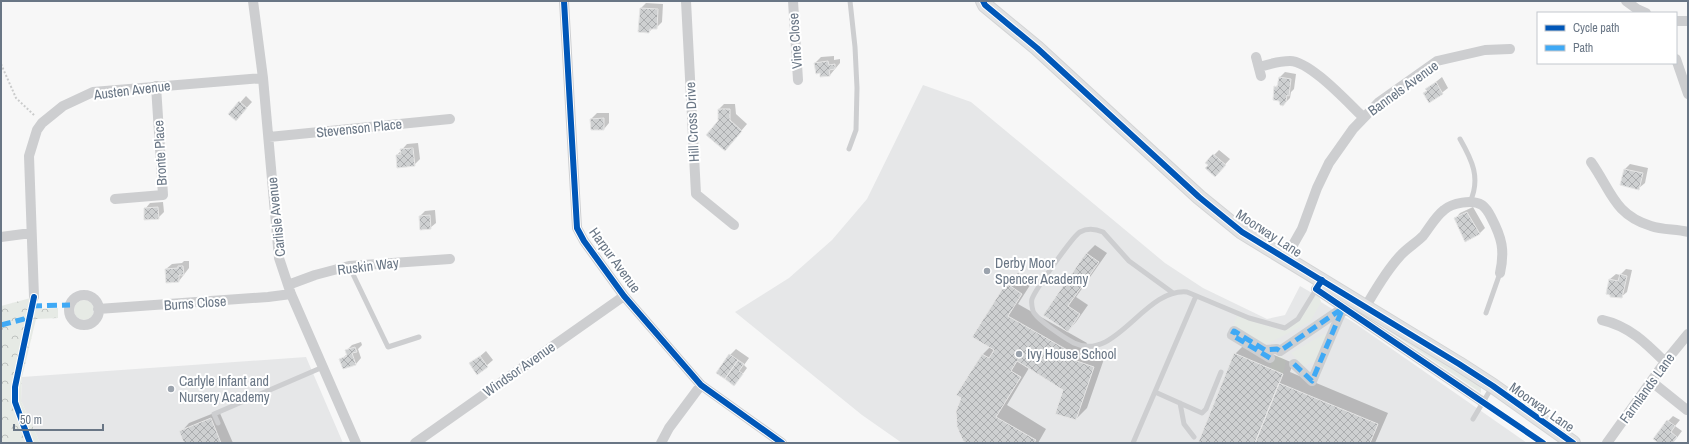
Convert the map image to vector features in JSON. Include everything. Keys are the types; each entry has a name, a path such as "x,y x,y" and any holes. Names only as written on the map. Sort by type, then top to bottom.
{"street":[{"name":"Carlisle Avenue","path":"253,1 269,137 279,258 290,289 356,443"},
{"name":"Harpur Avenue","path":"564,1 577,228 584,241 624,296 701,385 782,443"},
{"name":"Hill Cross Drive","path":"686,1 696,194 734,225"},
{"name":"Vine Close","path":"793,1 798,80"},
{"name":"Moorway Lane","path":"983,1 985,5 1057,66 1199,197 1242,232 1285,259 1319,285 1366,306 1493,386 1573,443"},
{"path":"1626,1 1644,12"},
{"path":"1677,21 1688,20"},
{"name":"Bannels Avenue","path":"1285,259 1302,229 1317,188 1330,163 1349,135 1379,102 1436,60 1485,50 1510,49"},
{"path":"1258,66 1290,61 1304,64 1364,117"},
{"path":"1677,62 1688,94"},
{"name":"Austen Avenue","path":"34,297 29,156 37,130 42,123 63,106 93,92 263,78"},
{"name":"Bronte Place","path":"115,199 163,195 156,86"},
{"name":"Stevenson Place","path":"269,137 450,119"},
{"path":"1591,162 1606,175 1607,191 1616,204 1634,219 1652,226 1688,232"},
{"path":"1366,306 1400,255 1422,236 1442,211 1452,205 1477,203 1485,208 1500,236 1503,253 1500,272"},
{"path":"1,237 31,233"},
{"name":"Ruskin Way","path":"290,289 315,275 349,266 450,259"},
{"path":"1319,285 1344,308 1483,402"},
{"name":"Burns Close","path":"98,309 268,297 290,289"},
{"name":"Windsor Avenue","path":"415,443 624,296"},
{"path":"1270,358 1232,335 1234,331 1265,350 1277,349 1280,351 1344,308"},
{"path":"1294,364 1312,381 1344,308"},
{"path":"1602,320 1616,323 1630,331 1644,341 1665,362"},
{"name":"Farmlands Lane","path":"1607,443 1665,362 1688,334"},
{"path":"1652,382 1687,410"},
{"path":"661,443 669,428 701,385"}],"lane":[{"path":"849,149 856,130 857,88 855,48 850,1"},
{"path":"1460,139 1470,156 1476,177 1475,188 1470,203"},
{"path":"1173,293 1129,261 1103,232 1092,229 1084,230 1076,235 1037,290 1032,300 1033,312 1037,317 1073,342 1089,346 1105,343 1155,303 1173,293 1187,292 1249,318 1285,328 1298,319 1319,285"},
{"path":"349,266 388,347 419,337"},
{"path":"1486,312 1500,272"},
{"path":"1133,443 1196,296"},
{"path":"218,423 214,414 324,367"},
{"path":"1155,392 1202,413 1204,412 1221,372"},
{"path":"1473,419 1493,386"},
{"path":"1180,403 1184,424 1194,437"}],"path":[{"path":"1,64 16,98 42,123"}],"shaded area":[{"name":"Derby Moor Spencer Academy","path":"923,85 971,102 1165,263 1203,288 1267,319 1285,315 1300,286 1319,297 1321,302 1356,324 1527,443 902,443 862,415 735,312 789,278 832,240 867,199"},
{"name":"Carlyle Infant and Nursery Academy","path":"306,357 343,443 40,443 21,401 22,377"}],"green space":[{"path":"1325,288 1477,381 1481,388 1481,393"},
{"path":"1316,295 1319,297 1321,302 1310,322 1263,346 1233,326 1237,316 1283,331 1299,320"},
{"path":"38,296 36,309 58,308 58,318 36,319 22,377 21,401 40,443 1,443 1,306"},
{"path":"84,300 91,303 94,310 91,317 84,320 77,317 74,310 77,303"},
{"path":"1324,334 1327,335 1316,364 1312,362 1304,367 1291,353"},
{"path":"1280,354 1286,361 1283,374 1270,368 1272,360"}],"building":[{"path":"640,8 658,9 657,29 650,29 649,33 638,32"},
{"path":"828,61 829,65 835,64 835,69 829,70 830,76 820,77 820,73 816,74 814,63"},
{"path":"1279,77 1291,79 1289,96 1287,95 1286,102 1283,106 1280,105 1279,101 1273,100 1274,86 1277,87"},
{"path":"1436,82 1443,94 1429,103 1423,93 1427,91 1425,89"},
{"path":"239,101 247,108 236,121 228,114"},
{"path":"718,109 730,109 730,120 742,131 725,151 706,135 718,121"},
{"path":"604,118 604,130 591,130 590,119"},
{"path":"413,148 415,166 397,168 396,155 401,154 400,149"},
{"path":"1213,154 1226,165 1215,177 1205,168 1208,165 1205,163"},
{"path":"1624,169 1643,173 1639,190 1620,185"},
{"path":"158,207 159,219 144,220 144,208"},
{"path":"1467,212 1480,234 1465,242 1454,218"},
{"path":"430,215 431,229 420,230 419,216"},
{"path":"1086,253 1099,262 1068,306 1080,314 1068,332 1043,315"},
{"path":"178,266 183,266 184,275 179,275 179,282 166,283 165,269 178,268"},
{"path":"1620,274 1627,276 1622,298 1610,297 1610,295 1606,294 1609,279 1618,281"},
{"name":"Ivy House School","path":"1006,283 1022,294 1008,316 1076,355 1074,360 1094,367 1076,420 1055,414 1063,390 1017,361 1011,371 1021,377 996,417 1036,440 1034,443 966,443 963,441 957,427 956,411 961,398 956,395 982,354 989,358 994,350 972,337"},
{"path":"355,347 357,352 352,353 356,365 343,369 339,359 347,356 345,350"},
{"path":"1234,353 1283,374 1255,443 1198,443"},
{"path":"729,354 738,360 725,379 716,373"},
{"path":"480,356 488,367 477,375 469,363"},
{"path":"738,360 744,364 739,371 743,374 734,386 725,379"},
{"path":"1279,383 1378,424 1370,443 1255,443"},
{"path":"211,418 221,443 184,443 179,431"},
{"path":"1667,420 1675,426 1671,432 1677,437 1672,443 1659,443 1653,439"}],"marked path":[{"path":"32,306 70,305"},
{"path":"1270,358 1232,335 1234,331 1265,350 1277,349 1280,351 1343,308"},
{"path":"1294,364 1312,381 1343,308"},
{"path":"1,325 24,319 30,314"}],"cycle path":[{"path":"564,1 577,228 584,241 624,296 701,385 782,443"},
{"path":"983,1 985,5 1037,48 1199,197 1242,232 1459,364 1493,386 1573,443"},
{"path":"1322,280 1316,289 1543,443"},
{"path":"30,443 15,402 15,387 34,297"}],"place":[{"name":"Derby Moor Spencer Academy","path":"987,271"},
{"name":"Ivy House School","path":"1019,354"},
{"name":"Carlyle Infant and Nursery Academy","path":"171,389"}]}
